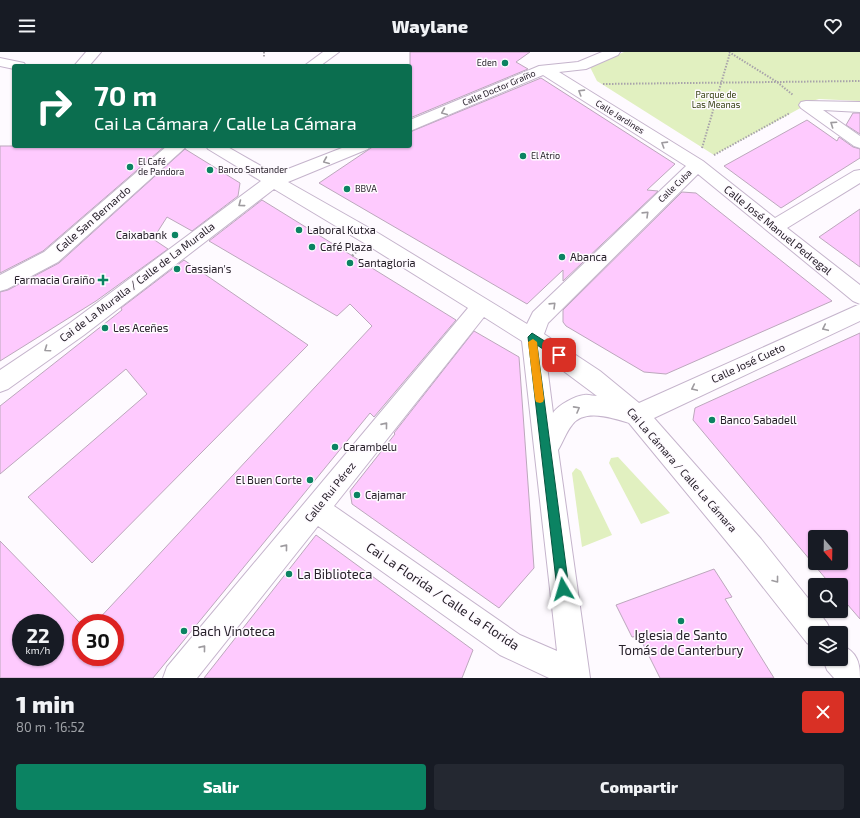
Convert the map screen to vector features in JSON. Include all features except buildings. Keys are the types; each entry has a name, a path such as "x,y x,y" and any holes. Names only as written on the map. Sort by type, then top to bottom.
{"street":[{"path":"83,64 94,52"},
{"path":"314,64 332,52"},
{"name":"Calle Doctor Graíño","path":"412,125 545,62 581,66 613,52"},
{"path":"0,62 12,65"},
{"name":"Calle Jardines","path":"545,62 569,85 696,165"},
{"path":"806,105 860,107"},
{"path":"806,105 860,142"},
{"name":"Calle San Bernardo","path":"0,284 51,257 174,148"},
{"name":"Cai La Cámara / Calle La Cámara","path":"217,148 371,238 532,337 592,378 637,415 752,549 812,626"},
{"path":"273,181 357,148"},
{"name":"Calle José Manuel Pedregal","path":"696,165 860,296"},
{"name":"Calle Cuba","path":"532,337 540,318 696,165"},
{"path":"775,228 860,175"},
{"name":"Cai de La Muralla / Calle de La Muralla","path":"0,382 80,326 273,181"},
{"name":"Calle Rui Pérez","path":"178,678 481,306"},
{"name":"Calle José Cueto","path":"637,415 860,312"},
{"path":"532,337 572,677"},
{"path":"546,450 564,416 584,405 608,407 637,415"},
{"name":"Cai La Florida / Calle La Florida","path":"316,509 510,645 572,677"},
{"path":"844,666 853,678"}],"path":[{"path":"264,52 264,58"},
{"path":"696,165 730,52 777,82 806,105"},
{"path":"569,85 860,81"},
{"name":"Calle Cuba","path":"696,165 806,105"}],"green space":[{"name":"Parque de Las Meanas","path":"624,52 860,52 860,101 819,99 806,103 806,105 714,155 597,81 590,67"},
{"path":"618,457 670,513 641,524 609,463 611,458"},
{"path":"576,468 581,471 612,535 582,547 572,473"}],"slow traffic":[{"path":"533,342 540,399"}],"place":[{"name":"Eden","path":"505,63"},
{"name":"El Atrio","path":"523,156"},
{"name":"El Café de Pandora","path":"130,167"},
{"name":"Banco Santander","path":"210,170"},
{"name":"BBVA","path":"347,189"},
{"name":"Laboral Kutxa","path":"299,230"},
{"name":"Caixabank","path":"175,235"},
{"name":"Café Plaza","path":"312,247"},
{"name":"Abanca","path":"562,257"},
{"name":"Santagloria","path":"350,263"},
{"name":"Cassian's","path":"177,269"},
{"name":"Farmacia Graiño","path":"103,280"},
{"name":"Les Aceñes","path":"105,328"},
{"name":"Banco Sabadell","path":"712,420"},
{"name":"Carambelu","path":"335,447"},
{"name":"El Buen Corte","path":"310,480"},
{"name":"Cajamar","path":"357,495"},
{"name":"La Biblioteca","path":"289,574"},
{"name":"Iglesia de Santo Tomás de Canterbury","path":"681,621"},
{"name":"Bach Vinoteca","path":"184,631"}],"route":[{"path":"559,355 532,337 563,589"}]}
